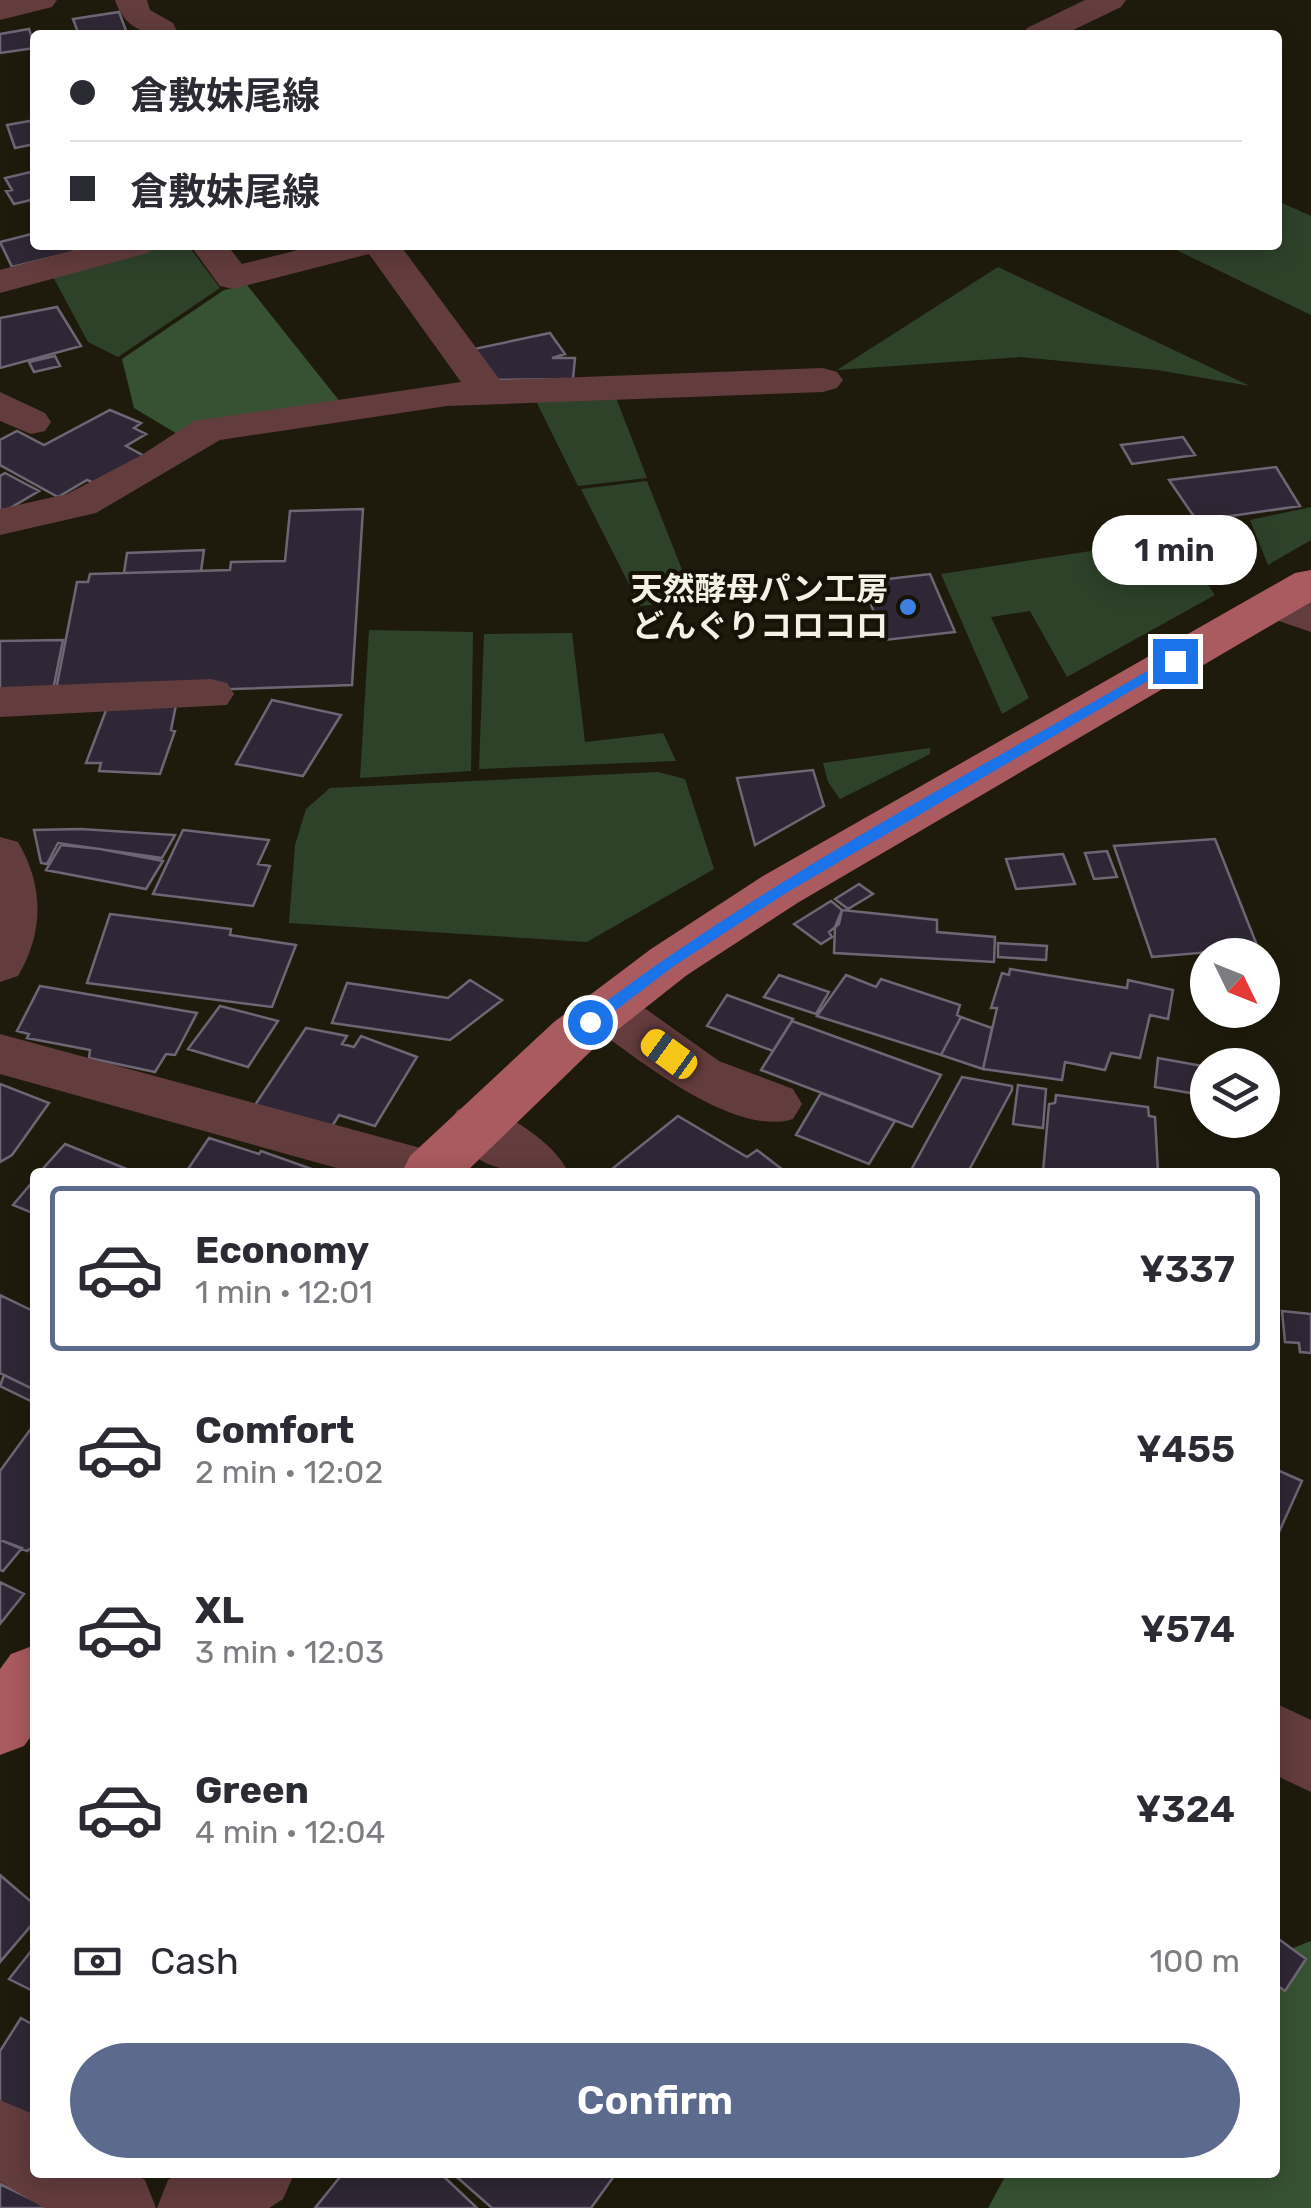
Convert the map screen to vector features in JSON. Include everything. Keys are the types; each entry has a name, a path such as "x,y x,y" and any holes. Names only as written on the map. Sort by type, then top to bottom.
{"main road":[{"path":"433,1168 607,1009 668,962 781,890 1299,602"},
{"path":"0,1723 30,1683"}],"street":[{"path":"0,10 41,0"},
{"path":"131,0 136,14 162,30"},
{"path":"1048,30 1110,0"},
{"path":"0,282 117,250"},
{"path":"212,250 233,278 342,250"},
{"path":"386,250 489,393"},
{"path":"0,522 81,504 156,464 208,430 447,394 823,380"},
{"path":"0,702 212,694"},
{"path":"0,854 16,896 8,948 0,963"},
{"path":"607,1009 700,1076 774,1104"},
{"path":"0,1054 414,1168"},
{"path":"477,1126 535,1168"},
{"path":"1280,1739 1311,1758"},
{"path":"0,2138 30,2156"},
{"path":"68,2178 117,2208"},
{"path":"196,2208 246,2178"}],"green space":[{"path":"1282,203 1311,216 1311,315 1176,250 1282,250"},
{"path":"136,250 192,250 220,288 118,357 88,342 51,273"},
{"path":"998,267 1250,386 1157,370 1020,357 837,370"},
{"path":"247,285 341,403 179,435 134,408 122,359 224,290"},
{"path":"615,395 647,478 578,486 535,399"},
{"path":"647,481 694,600 640,606 581,489"},
{"path":"1311,507 1311,540 1268,565 1250,520"},
{"path":"1175,538 1215,595 1067,677 1030,611 991,617 1029,698 1002,714 941,574"},
{"path":"369,630 473,632 471,771 360,778"},
{"path":"572,633 585,742 663,733 676,761 479,769 484,634"},
{"path":"930,748 930,754 840,799 828,782 823,763"},
{"path":"658,772 685,779 714,869 587,942 289,923 295,845 306,809 330,788"},
{"path":"1311,1941 1311,2208 988,2208 1004,2178 1280,2178 1280,1953"}],"building":[{"path":"119,12 126,30 77,30 73,19"},
{"path":"29,29 30,49 0,53 0,34"},
{"path":"30,121 30,145 15,148 7,125"},
{"path":"30,172 30,200 14,204 6,191 12,190 5,178"},
{"path":"30,234 30,250 74,252 12,267 0,242"},
{"path":"57,307 81,346 0,368 0,318"},
{"path":"550,333 565,354 552,358 575,358 573,379 494,380 474,349"},
{"path":"55,356 60,366 34,372 29,362"},
{"path":"110,410 141,423 134,428 146,434 126,446 148,458 96,484 87,480 58,497 0,465 0,440 17,431 44,445"},
{"path":"1183,437 1195,455 1132,464 1121,445"},
{"path":"1276,467 1300,506 1197,521 1169,480"},
{"path":"5,473 39,491 0,514 0,476"},
{"path":"363,509 352,685 55,695 77,582 88,582 90,574 230,570 231,562 285,561 290,511"},
{"path":"204,550 201,571 124,573 127,553"},
{"name":"天然酵母パン工房 どんぐりコロコロ","path":"930,574 955,632 885,640 862,582"},
{"path":"63,640 53,690 0,691 0,641"},
{"path":"272,700 341,715 303,776 236,764"},
{"path":"108,705 176,705 171,730 175,731 160,774 99,771 101,763 86,763"},
{"path":"813,770 824,806 755,845 737,778"},
{"path":"34,830 175,835 162,858 58,843 47,864 41,863"},
{"path":"183,830 269,840 258,864 270,866 253,906 153,894"},
{"path":"1215,839 1254,938 1190,938 1190,954 1152,957 1114,846"},
{"path":"61,845 163,861 146,889 46,870"},
{"path":"1107,851 1117,877 1094,879 1085,853"},
{"path":"1063,854 1075,884 1016,889 1006,859"},
{"path":"859,884 873,894 848,909 835,899"},
{"path":"831,901 842,910 839,924 829,932 832,937 821,944 794,924"},
{"path":"842,910 937,920 937,932 995,937 994,962 834,953 835,927"},
{"path":"110,914 231,929 230,935 296,945 272,1007 87,983"},
{"path":"998,943 1047,946 1046,960 998,957"},
{"path":"1010,969 1127,988 1128,980 1173,990 1168,1019 1150,1015 1140,1058 1111,1053 1105,1070 1065,1062 1062,1080 983,1069 997,1008 991,1008 1002,973 1009,975"},
{"path":"779,975 829,992 816,1014 764,997"},
{"path":"846,975 876,987 881,979 960,1005 957,1015 961,1017 941,1055 817,1016"},
{"path":"470,980 502,1000 450,1040 332,1023 347,983 448,998"},
{"path":"40,986 197,1013 175,1055 166,1054 155,1072 89,1058 90,1050 27,1038 29,1034 17,1031"},
{"path":"727,995 793,1019 773,1051 707,1026"},
{"path":"220,1006 278,1021 248,1067 188,1049"},
{"path":"961,1017 992,1028 983,1069 941,1055"},
{"path":"792,1021 941,1075 912,1127 761,1070"},
{"path":"306,1028 347,1036 342,1044 354,1047 361,1036 417,1057 375,1126 339,1115 331,1128 255,1105"},
{"path":"1158,1058 1190,1064 1190,1093 1155,1087"},
{"path":"962,1077 1012,1086 970,1168 912,1168"},
{"path":"0,1084 49,1103 12,1155 0,1162"},
{"path":"1018,1085 1046,1089 1043,1128 1013,1124"},
{"path":"821,1093 895,1121 869,1164 796,1135"},
{"path":"1056,1095 1148,1107 1149,1116 1155,1117 1158,1168 1043,1168 1049,1104 1055,1103"},
{"path":"678,1116 747,1157 757,1150 780,1168 613,1168"},
{"path":"209,1138 309,1168 189,1168"},
{"path":"65,1144 124,1168 44,1168"},
{"path":"30,1185 30,1212 13,1205"},
{"path":"0,1295 30,1310 30,1388 0,1373"},
{"path":"1282,1311 1311,1314 1311,1353 1300,1352 1299,1343 1285,1342"},
{"path":"4,1375 30,1388 30,1401 0,1386"},
{"path":"30,1430 27,1551 0,1540 0,1471"},
{"path":"1280,1471 1302,1481 1280,1530"},
{"path":"0,1540 22,1548 3,1571 0,1570"},
{"path":"0,1582 24,1594 0,1624"},
{"path":"0,1875 30,1901 30,1927 0,1962"},
{"path":"1280,1940 1306,1959 1285,1991 1280,1988"},
{"path":"30,1952 30,1990 9,1979"},
{"path":"21,2018 30,2023 30,2125 0,2110 0,2051"},
{"path":"339,2178 445,2178 477,2208 315,2208"},
{"path":"458,2178 613,2178 591,2208 492,2208"},
{"path":"0,2184 50,2208 0,2208"}],"place":[{"name":"天然酵母パン工房 どんぐりコロコロ","path":"908,607"}],"route":[{"path":"590,1022 668,962 781,890 1175,661"}]}
